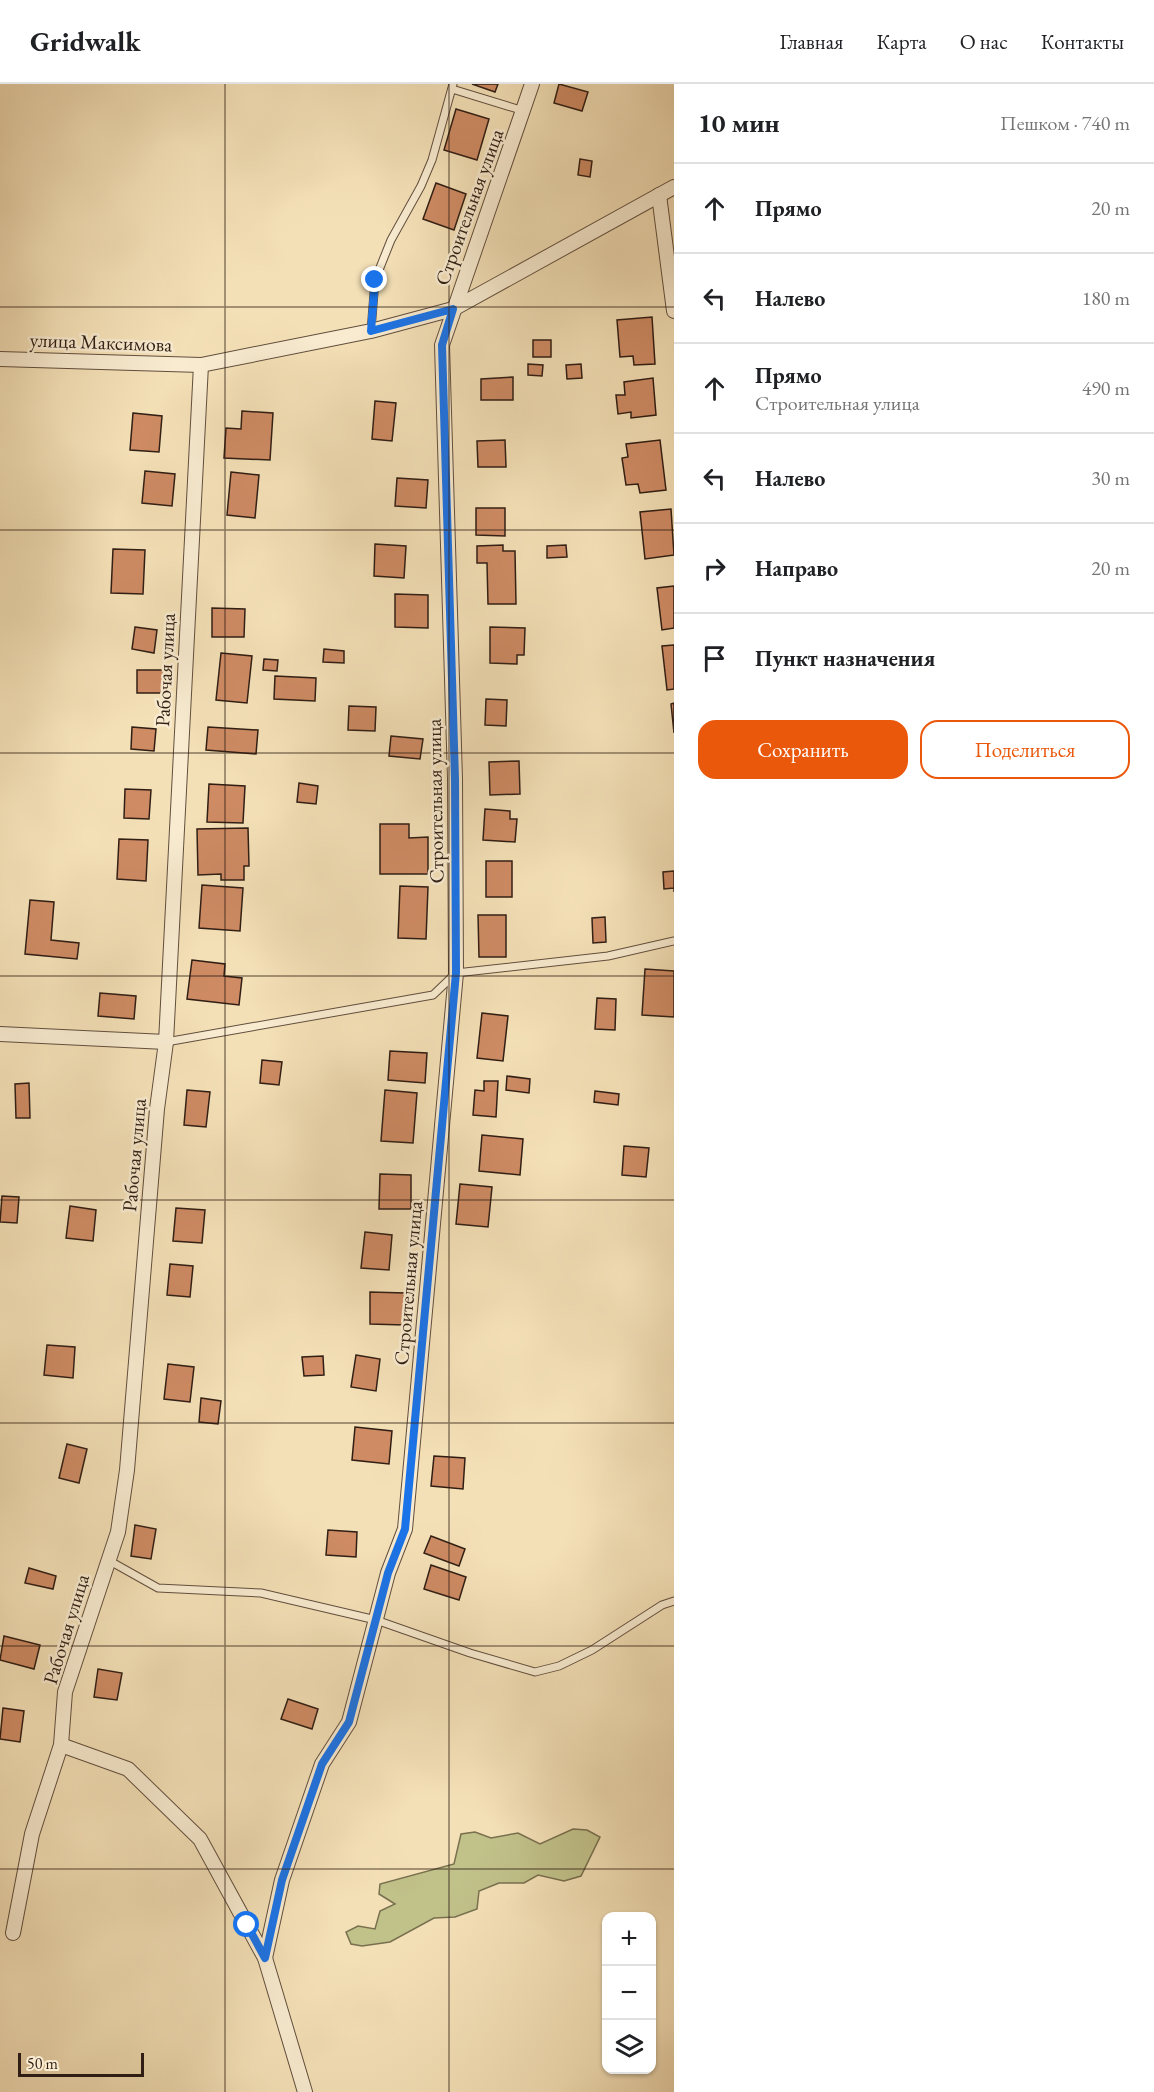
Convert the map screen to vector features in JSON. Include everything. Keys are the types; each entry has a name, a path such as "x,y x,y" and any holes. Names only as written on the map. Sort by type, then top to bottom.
{"street":[{"name":"Строительная улица","path":"265,1958 282,1880 322,1764 349,1722 388,1573 405,1529 456,973 455,779 442,345 532,84"},
{"name":"улица Максимова","path":"0,358 201,365 371,331 453,309 674,188"},
{"path":"659,195 674,311"},
{"name":"Рабочая улица","path":"13,1932 32,1834 61,1745 65,1692 118,1532 127,1470 156,1121 166,1042 201,365"},
{"path":"0,1034 166,1042"},
{"path":"61,1745 128,1769 200,1839 265,1958 305,2092"}],"lane":[{"path":"371,331 375,280 383,258 432,160 452,86 524,111"},
{"path":"166,1042 433,995 456,973 608,956 674,941"},
{"path":"108,1560 158,1588 261,1593 376,1620 535,1672 560,1666 592,1650 662,1605 674,1601"}],"green space":[{"path":"573,1829 587,1830 600,1837 581,1876 564,1881 538,1875 524,1883 499,1883 479,1891 477,1909 455,1917 434,1918 390,1942 362,1946 351,1944 346,1932 358,1926 375,1929 380,1911 395,1904 379,1894 380,1884 454,1864 461,1834 475,1832 491,1838 518,1833 540,1844"}],"building":[{"path":"472,84 498,84 495,92"},
{"path":"559,84 588,92 582,111 554,103"},
{"path":"456,109 489,119 477,160 444,150"},
{"path":"580,159 592,161 590,177 578,175"},
{"path":"436,183 466,194 454,230 423,219"},
{"path":"652,317 655,364 634,365 633,356 620,357 617,320"},
{"path":"533,340 551,340 551,357 533,357"},
{"path":"528,364 543,365 542,376 528,375"},
{"path":"581,364 582,378 567,379 566,365"},
{"path":"513,377 513,400 481,400 481,379"},
{"path":"653,378 656,415 631,418 631,412 618,414 616,395 625,395 624,382"},
{"path":"375,401 396,403 392,441 372,439"},
{"path":"242,411 273,413 270,460 224,458 226,428 241,429"},
{"path":"133,413 162,416 159,452 130,450"},
{"path":"505,440 506,467 478,467 477,441"},
{"path":"660,440 666,490 640,493 638,484 626,485 622,458 628,457 626,444"},
{"path":"145,471 175,474 172,506 142,503"},
{"path":"231,472 259,475 255,518 227,515"},
{"path":"397,478 428,480 426,508 395,506"},
{"path":"476,508 505,508 505,536 476,535"},
{"path":"671,509 674,555 645,559 640,512"},
{"path":"375,544 406,546 404,578 374,576"},
{"path":"503,545 503,551 515,551 516,604 488,604 487,563 477,563 477,546"},
{"path":"566,545 567,557 547,558 547,546"},
{"path":"113,549 145,550 143,594 111,593"},
{"path":"674,586 674,628 662,630 657,588"},
{"path":"395,594 428,595 428,628 395,627"},
{"path":"212,608 245,609 244,637 212,637"},
{"path":"135,627 157,630 154,653 132,649"},
{"path":"490,627 525,628 524,655 517,655 517,664 490,663"},
{"path":"674,645 674,689 667,690 662,646"},
{"path":"324,649 344,651 344,663 323,662"},
{"path":"221,653 252,656 247,703 216,700"},
{"path":"264,659 278,660 277,671 263,670"},
{"path":"137,670 165,670 164,693 137,693"},
{"path":"275,676 316,678 315,701 274,699"},
{"path":"486,699 507,700 506,726 485,725"},
{"path":"674,703 674,733 671,704"},
{"path":"349,706 376,707 375,731 348,730"},
{"path":"132,727 156,729 154,751 131,749"},
{"path":"208,727 258,730 256,754 206,750"},
{"path":"391,736 423,739 420,759 389,756"},
{"path":"519,761 520,794 490,795 489,762"},
{"path":"299,783 318,786 316,804 297,802"},
{"path":"209,784 245,786 243,823 207,822"},
{"path":"125,789 151,790 149,819 124,818"},
{"path":"485,809 510,811 510,819 517,819 515,842 483,840"},
{"path":"380,824 409,824 409,838 428,837 428,874 380,874"},
{"path":"248,828 249,866 244,866 244,880 221,880 221,874 198,875 197,829"},
{"path":"119,839 148,840 146,881 117,879"},
{"path":"486,861 512,861 512,897 486,897"},
{"path":"674,871 674,888 664,889 663,872"},
{"path":"202,885 243,888 240,931 199,928"},
{"path":"400,886 428,887 426,939 398,938"},
{"path":"30,900 54,902 51,940 79,943 77,959 25,954"},
{"path":"478,915 506,915 506,957 479,957"},
{"path":"605,917 606,942 593,943 592,918"},
{"path":"192,960 225,964 224,976 242,978 239,1005 187,999"},
{"path":"645,969 674,971 674,1017 642,1015"},
{"path":"100,993 136,996 134,1019 98,1016"},
{"path":"597,998 616,999 615,1030 595,1029"},
{"path":"482,1013 508,1016 503,1061 477,1058"},
{"path":"390,1051 427,1053 425,1083 388,1080"},
{"path":"262,1060 282,1062 279,1085 260,1083"},
{"path":"507,1076 530,1079 529,1093 506,1090"},
{"path":"484,1081 498,1081 496,1117 473,1115 475,1090 484,1091"},
{"path":"29,1083 30,1118 16,1118 15,1084"},
{"path":"187,1090 210,1092 206,1127 184,1125"},
{"path":"385,1090 417,1093 413,1143 381,1141"},
{"path":"595,1091 619,1094 618,1105 594,1102"},
{"path":"482,1135 523,1139 520,1175 479,1171"},
{"path":"624,1146 649,1148 646,1177 622,1175"},
{"path":"380,1174 411,1175 411,1209 379,1209"},
{"path":"460,1184 492,1187 488,1227 456,1224"},
{"path":"2,1196 19,1197 17,1223 0,1222"},
{"path":"70,1206 96,1210 93,1241 66,1238"},
{"path":"176,1208 205,1210 202,1243 173,1241"},
{"path":"365,1232 392,1235 389,1270 361,1268"},
{"path":"170,1264 193,1266 190,1297 167,1295"},
{"path":"370,1292 405,1293 404,1325 370,1324"},
{"path":"47,1345 75,1347 73,1378 44,1375"},
{"path":"356,1355 380,1359 376,1391 351,1387"},
{"path":"323,1356 324,1375 304,1376 302,1357"},
{"path":"168,1364 194,1367 190,1402 164,1399"},
{"path":"201,1398 221,1401 218,1424 199,1422"},
{"path":"355,1427 392,1431 389,1464 352,1460"},
{"path":"67,1444 87,1449 79,1483 59,1478"},
{"path":"434,1456 465,1458 463,1489 431,1486"},
{"path":"135,1525 156,1529 151,1559 131,1556"},
{"path":"328,1530 357,1532 356,1557 326,1555"},
{"path":"431,1536 465,1549 459,1566 424,1553"},
{"path":"431,1565 466,1577 459,1600 424,1589"},
{"path":"29,1568 56,1576 53,1589 25,1583"},
{"path":"4,1636 40,1645 34,1669 0,1660"},
{"path":"98,1669 122,1673 117,1700 94,1697"},
{"path":"288,1699 318,1709 312,1729 281,1719"},
{"path":"3,1708 24,1711 20,1742 0,1739"}],"route":[{"path":"247,1925 265,1958 282,1880 322,1764 349,1722 388,1573 405,1529 456,973 455,779 442,345 453,309 371,331 375,280"}]}
